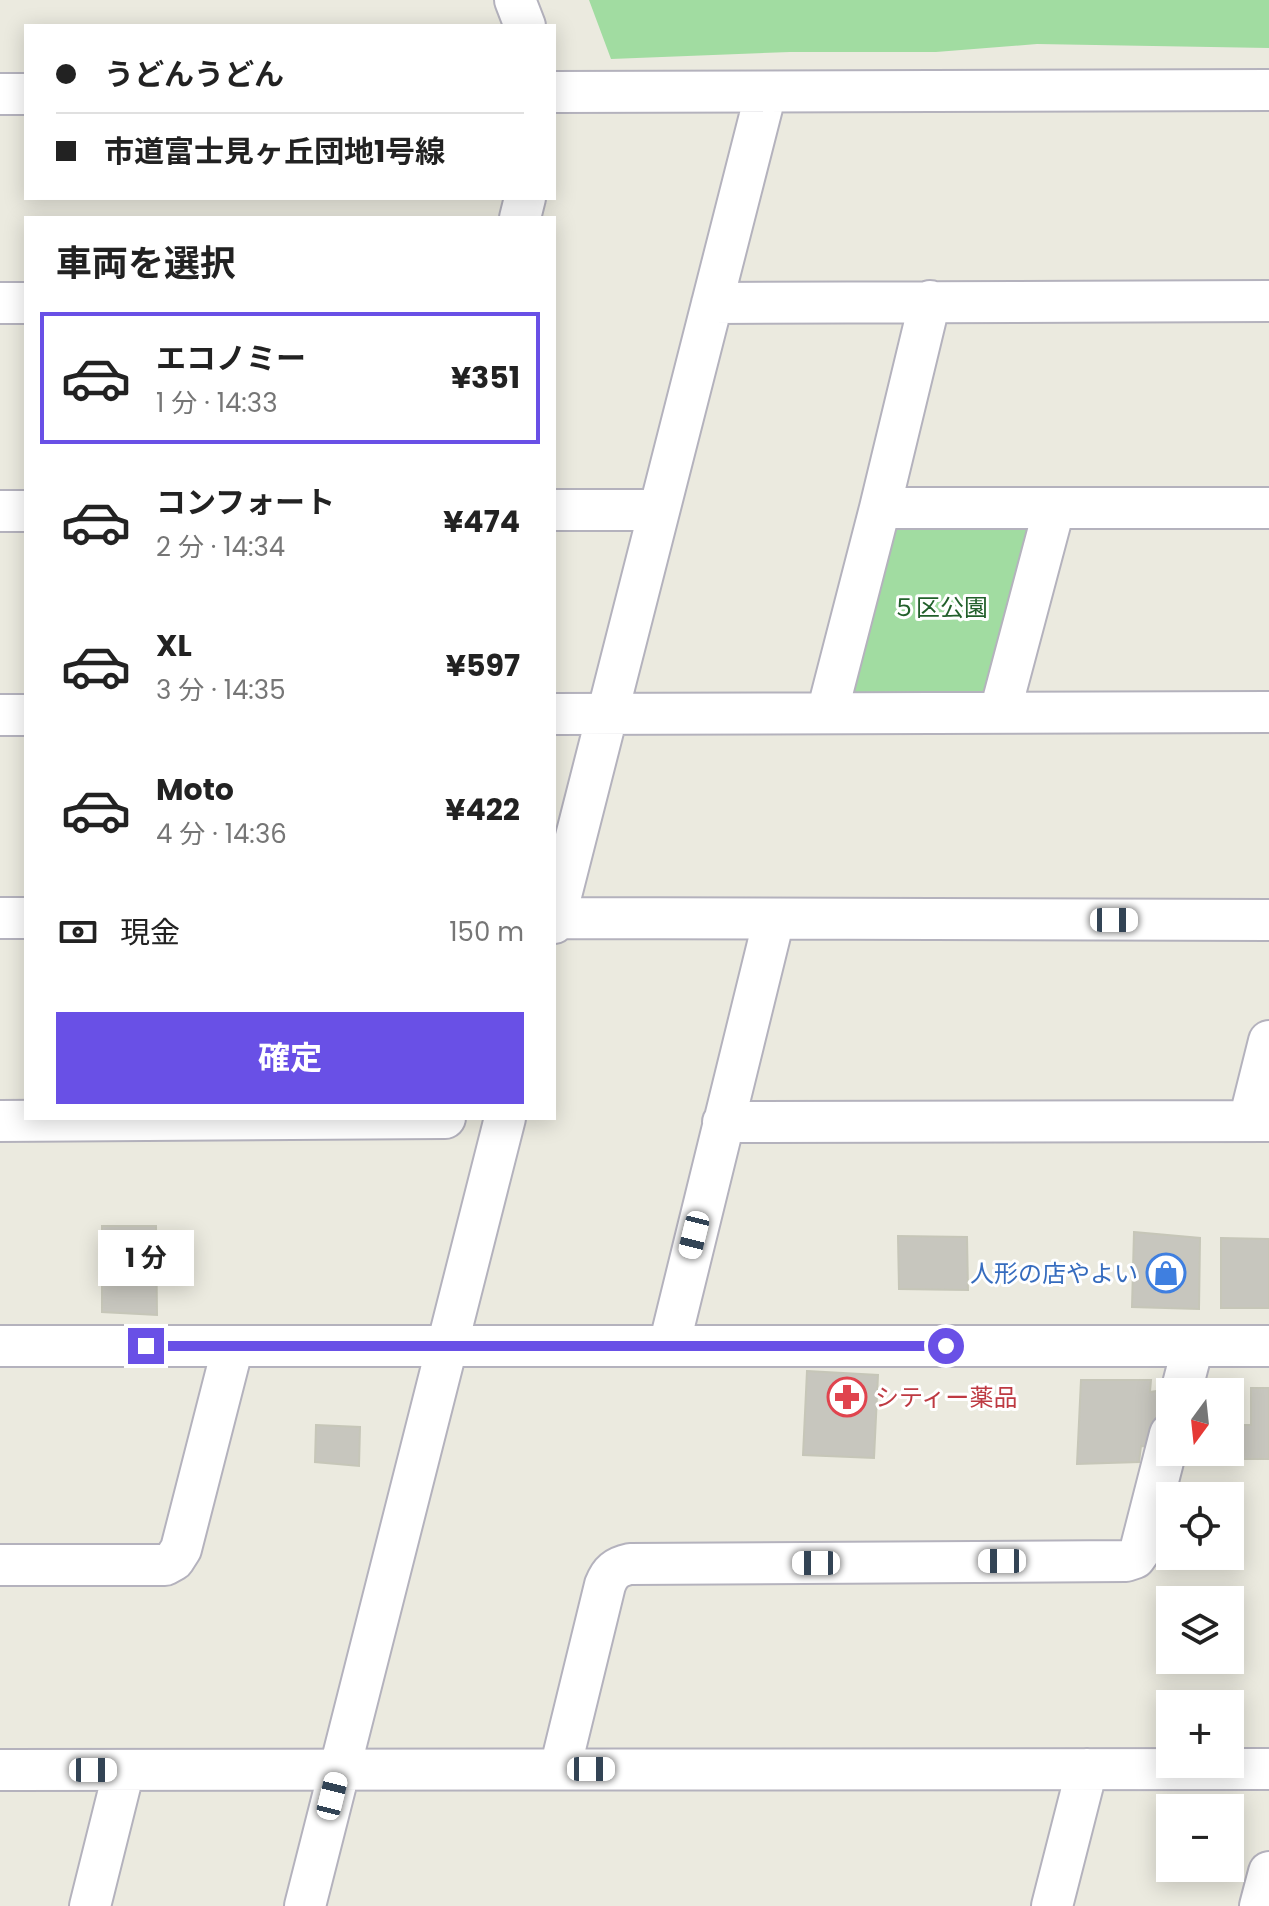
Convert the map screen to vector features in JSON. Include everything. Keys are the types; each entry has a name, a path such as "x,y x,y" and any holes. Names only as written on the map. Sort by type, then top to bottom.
{"street":[{"path":"515,0 524,24"},
{"path":"556,92 1269,90"},
{"path":"556,917 766,92"},
{"path":"0,94 24,94"},
{"path":"827,713 930,301"},
{"path":"712,303 1269,301"},
{"path":"0,303 24,303"},
{"path":"880,508 1269,508"},
{"path":"1000,712 1054,509"},
{"path":"556,510 659,510"},
{"path":"0,511 24,511"},
{"path":"556,714 1269,712"},
{"path":"0,715 24,715"},
{"path":"0,918 24,918"},
{"path":"669,1346 774,919"},
{"path":"556,921 1269,920"},
{"path":"723,1122 1259,1121 1269,1041"},
{"path":"0,1121 97,1120"},
{"path":"305,1906 504,1120"},
{"path":"0,1346 1269,1346"},
{"path":"0,1565 165,1565 174,1560 181,1549 233,1346"},
{"path":"1185,1378 1193,1346"},
{"path":"560,1769 605,1585 617,1567 630,1564 1126,1561 1135,1558 1140,1551 1162,1466"},
{"path":"1052,1906 1087,1769"},
{"path":"0,1770 1269,1769"},
{"path":"90,1906 124,1770"},
{"path":"1260,1906 1269,1872"}],"green space":[{"path":"589,0 1269,0 1269,48 1037,44 936,52 790,52 611,59"},
{"name":"５区公園","path":"904,516 1029,526 986,690 974,699 861,697 851,690 890,528"}],"building":[{"path":"102,1226 156,1226 157,1315 102,1312"},
{"name":"人形の店やよい","path":"1134,1232 1200,1238 1199,1309 1132,1307"},
{"path":"898,1236 967,1237 968,1290 899,1289"},
{"path":"1221,1238 1269,1239 1269,1308 1221,1308"},
{"path":"807,1371 878,1375 874,1458 803,1455"},
{"path":"1081,1380 1151,1380 1150,1392 1156,1391 1153,1447 1141,1446 1139,1462 1077,1464"},
{"path":"1251,1388 1269,1388 1269,1459 1244,1459 1244,1425 1251,1425"},
{"path":"316,1425 360,1427 359,1466 315,1462"}],"place":[{"name":"人形の店やよい","path":"1166,1273"},
{"name":"シティー薬品","path":"847,1397"}],"route":[{"path":"146,1346 946,1346"}]}
